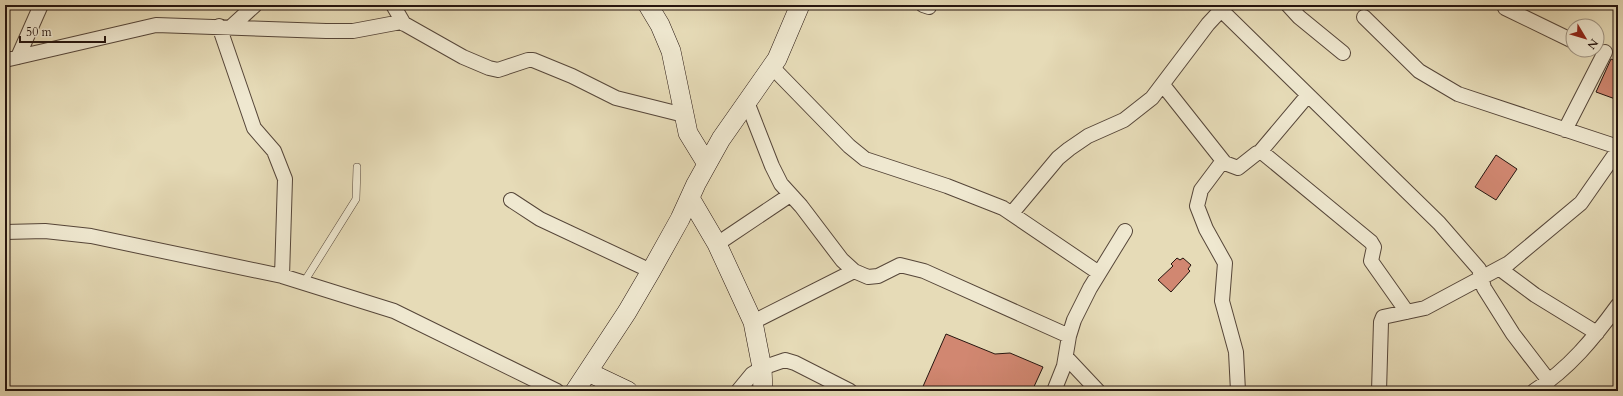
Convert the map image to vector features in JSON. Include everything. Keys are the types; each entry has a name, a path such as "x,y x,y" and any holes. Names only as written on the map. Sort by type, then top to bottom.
{"main road":[{"path":"648,5 664,33 671,51 688,133 707,164"},
{"path":"575,391 651,271 720,139 772,66 800,5"},
{"path":"690,198 718,244 753,322 762,368 763,391"},
{"path":"588,372 628,391"}],"street":[{"path":"12,58 41,5"},
{"path":"225,27 255,5"},
{"path":"393,5 404,24"},
{"path":"1288,5 1299,17 1343,53"},
{"path":"1012,213 1058,158 1080,141 1133,114 1163,86 1219,8 1425,207 1475,264 1482,277 1484,288 1513,334 1549,381"},
{"path":"1505,8 1565,37"},
{"path":"1364,17 1419,71 1458,94 1618,147"},
{"path":"12,58 156,25 353,31 397,23 404,24 463,57 489,68 498,70 528,60 533,60 572,76 616,98 684,115"},
{"path":"225,27 254,128 274,151 285,179 282,276"},
{"path":"1565,130 1607,52"},
{"path":"772,66 848,146 865,159 953,188 1012,213 1099,272"},
{"path":"1163,86 1224,162 1238,168 1260,152 1308,95"},
{"path":"747,102 772,166 781,184 802,206 842,260 854,271 871,277 900,265 924,271 1069,336"},
{"path":"1379,391 1381,319 1385,316 1430,306 1509,263 1581,203 1618,150"},
{"path":"1260,152 1371,242 1374,247 1371,261 1407,312"},
{"path":"1224,162 1214,171 1201,190 1197,206 1206,229 1225,263 1222,302 1236,352 1238,391"},
{"path":"718,244 790,195"},
{"path":"510,200 540,219 651,271"},
{"path":"1054,391 1066,357 1069,336 1074,320 1099,272 1125,230"},
{"path":"5,232 45,231 91,236 282,276 304,282 394,311 557,391"},
{"path":"1500,269 1535,295 1597,333"},
{"path":"753,322 854,271"},
{"path":"1534,391 1549,381 1575,359 1618,305"},
{"path":"1066,357 1098,391"},
{"path":"738,391 749,376 762,368 780,361 789,361 850,391"}],"lane":[{"path":"304,282 356,199 357,167"}],"building":[{"path":"1611,59 1618,62 1618,100 1596,92"},
{"path":"1496,155 1517,169 1496,200 1475,187"},
{"path":"1177,258 1180,260 1183,258 1191,265 1188,269 1190,271 1171,292 1158,280 1173,266 1171,264"},
{"path":"946,334 995,354 1010,353 1043,367 1032,391 921,391"}]}
